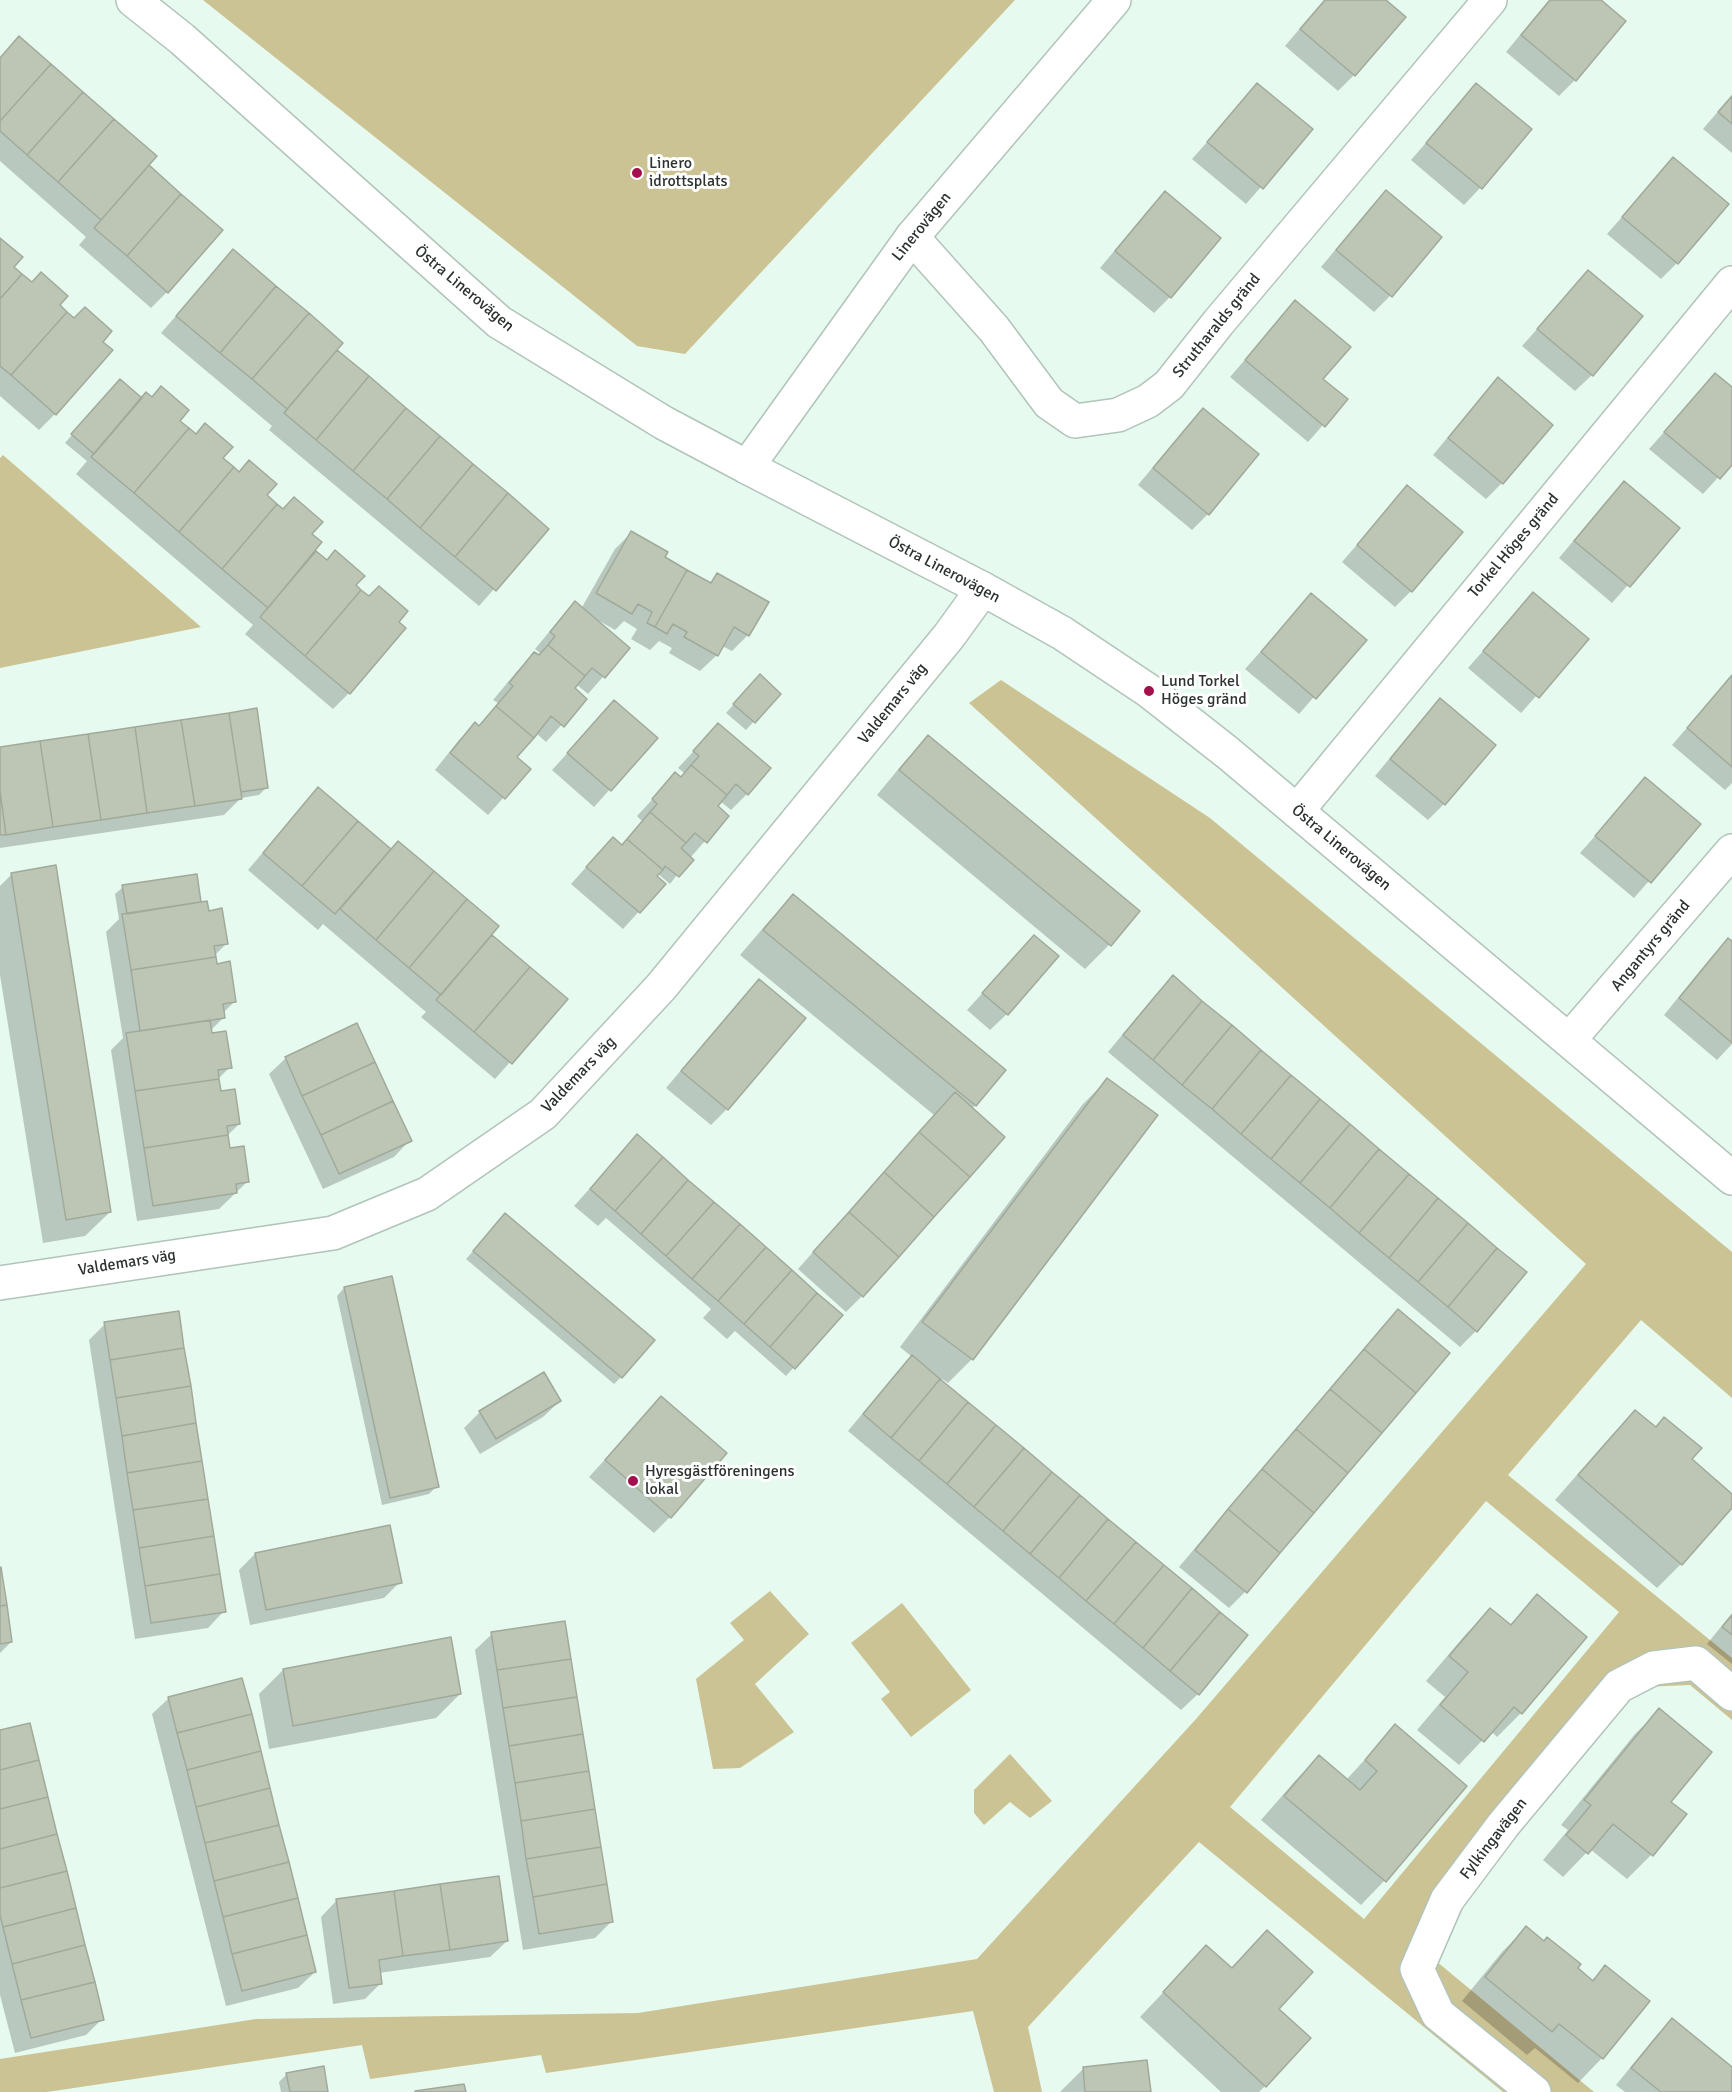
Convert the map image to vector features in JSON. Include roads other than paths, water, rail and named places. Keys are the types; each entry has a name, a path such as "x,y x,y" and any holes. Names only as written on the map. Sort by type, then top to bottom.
{"street":[{"name":"Östra Linerovägen","path":"133,0 182,39 499,322 567,366 664,423 983,589 1062,633 1149,691 1228,753 1732,1178"},
{"name":"Strutharalds gränd","path":"912,237 994,329 1050,403 1075,421 1118,415 1148,401 1169,385 1218,323 1490,0"},
{"name":"Linerovägen","path":"747,467 912,237 1112,1"},
{"name":"Torkel Höges gränd","path":"1297,811 1732,283"},
{"name":"Valdemars väg","path":"0,1283 333,1233 427,1194 543,1113 661,987 949,636 983,589"},
{"name":"Angantyrs gränd","path":"1569,1040 1732,851"},
{"name":"Fylkingavägen","path":"1534,2092 1438,2014 1417,1969 1447,1900 1504,1824 1619,1686 1654,1668 1696,1663 1732,1694"}],"place":[{"name":"Linero idrottsplats","path":"637,173"},
{"name":"Lund Torkel Höges gränd","path":"1149,691"},
{"name":"Hyresgästföreningens lokal","path":"633,1481"}]}
